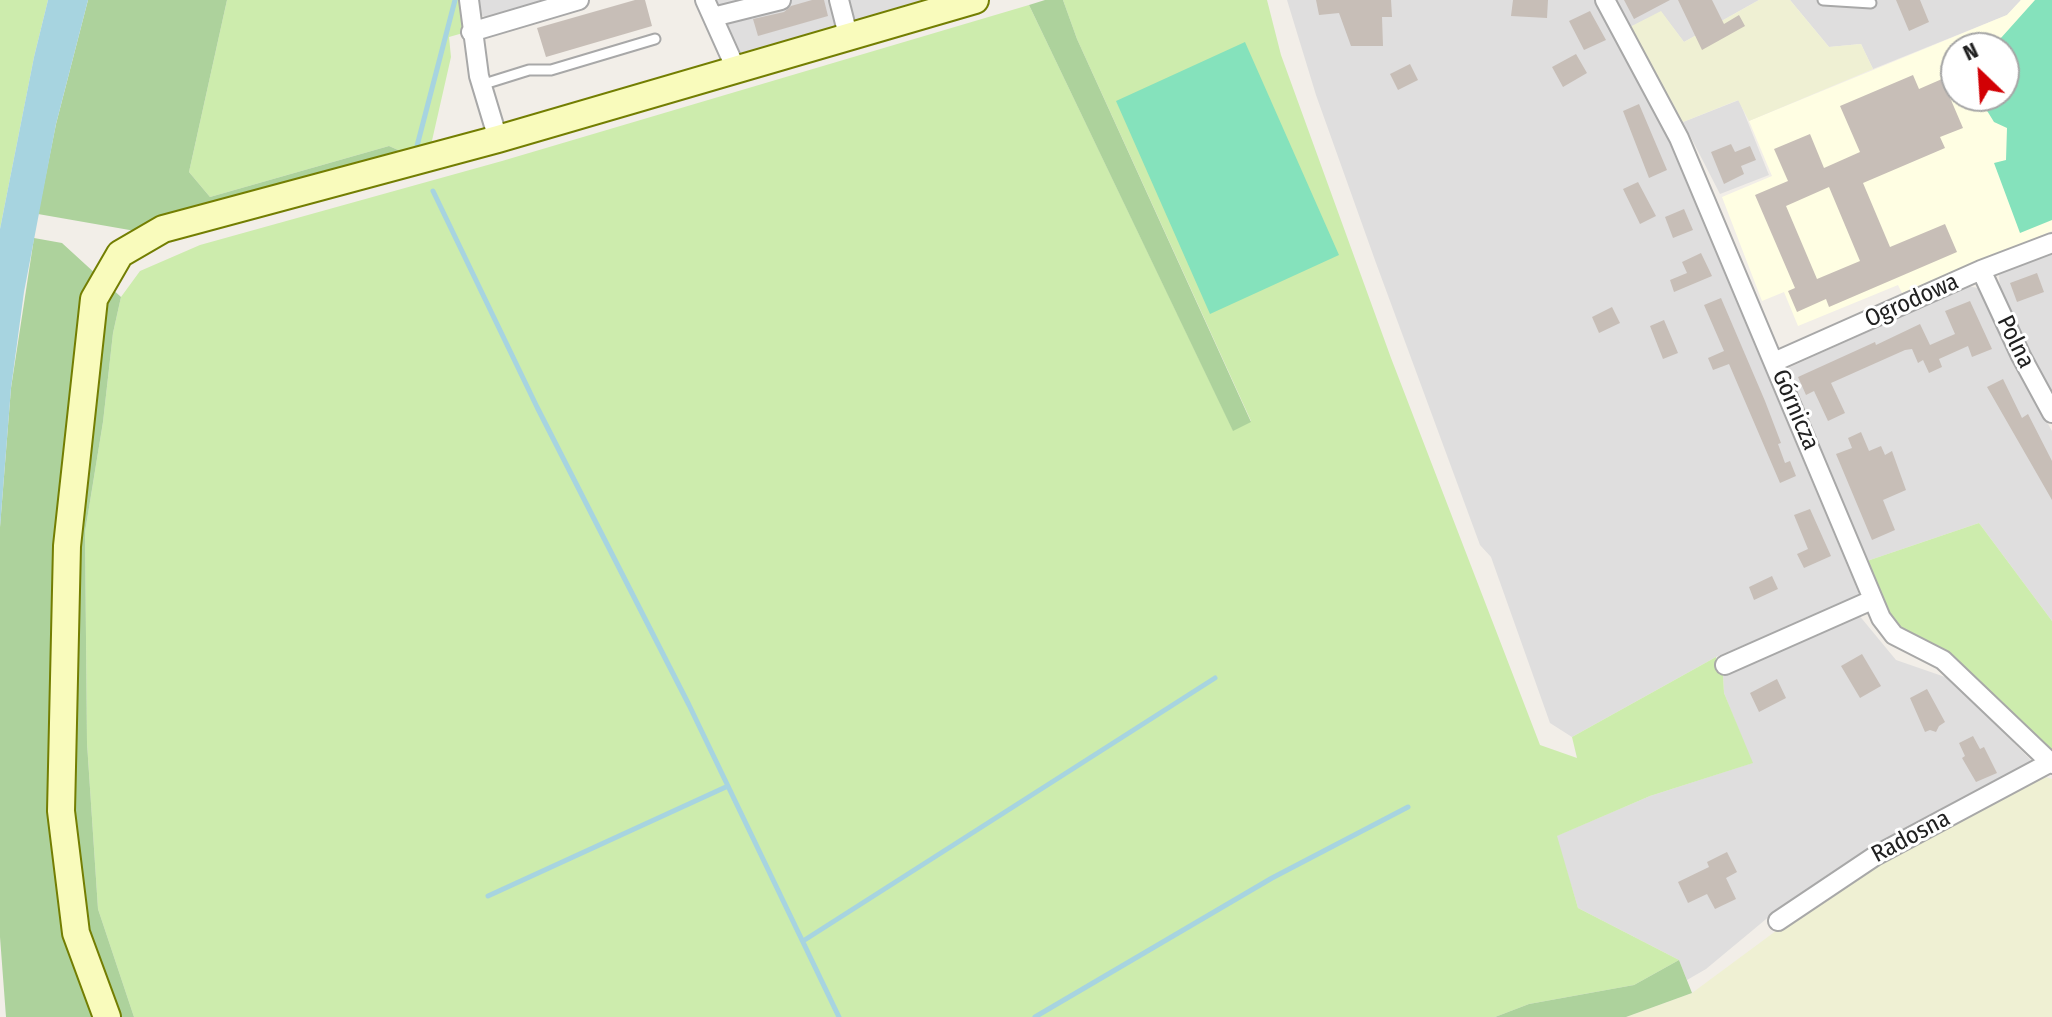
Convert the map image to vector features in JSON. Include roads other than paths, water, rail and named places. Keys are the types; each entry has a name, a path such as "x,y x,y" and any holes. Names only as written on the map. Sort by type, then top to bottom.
{"street":[{"path":"469,0 471,32 481,85 498,139"},
{"path":"471,32 539,6 579,0"},
{"path":"705,0 736,69"},
{"path":"713,17 781,0"},
{"path":"839,0 848,35"},
{"path":"107,1017 76,933 61,811 67,546 94,299 120,254 163,229 498,139 948,4 975,0"},
{"name":"Górnicza","path":"1605,0 1679,138 1881,618 1894,635 1943,660 2051,763"},
{"name":"Ogrodowa","path":"1774,362 1981,270 2052,243"},
{"name":"Polna","path":"1981,270 2021,356 2052,413"},
{"path":"1725,665 1872,600"},
{"name":"Radosna","path":"1778,921 1875,856 2051,763"}],"lane":[{"path":"1823,0 1871,3"},
{"path":"481,85 529,70 551,70 655,39"}],"water":[{"path":"48,0 88,0 56,124 24,292 11,388 0,527 0,229"}],"waterway":[{"path":"417,146 455,0"},
{"path":"433,191 537,407 689,705 839,1017"},
{"path":"803,941 1215,678"},
{"path":"488,896 728,786"},
{"path":"1035,1017 1272,878 1408,807"}]}
